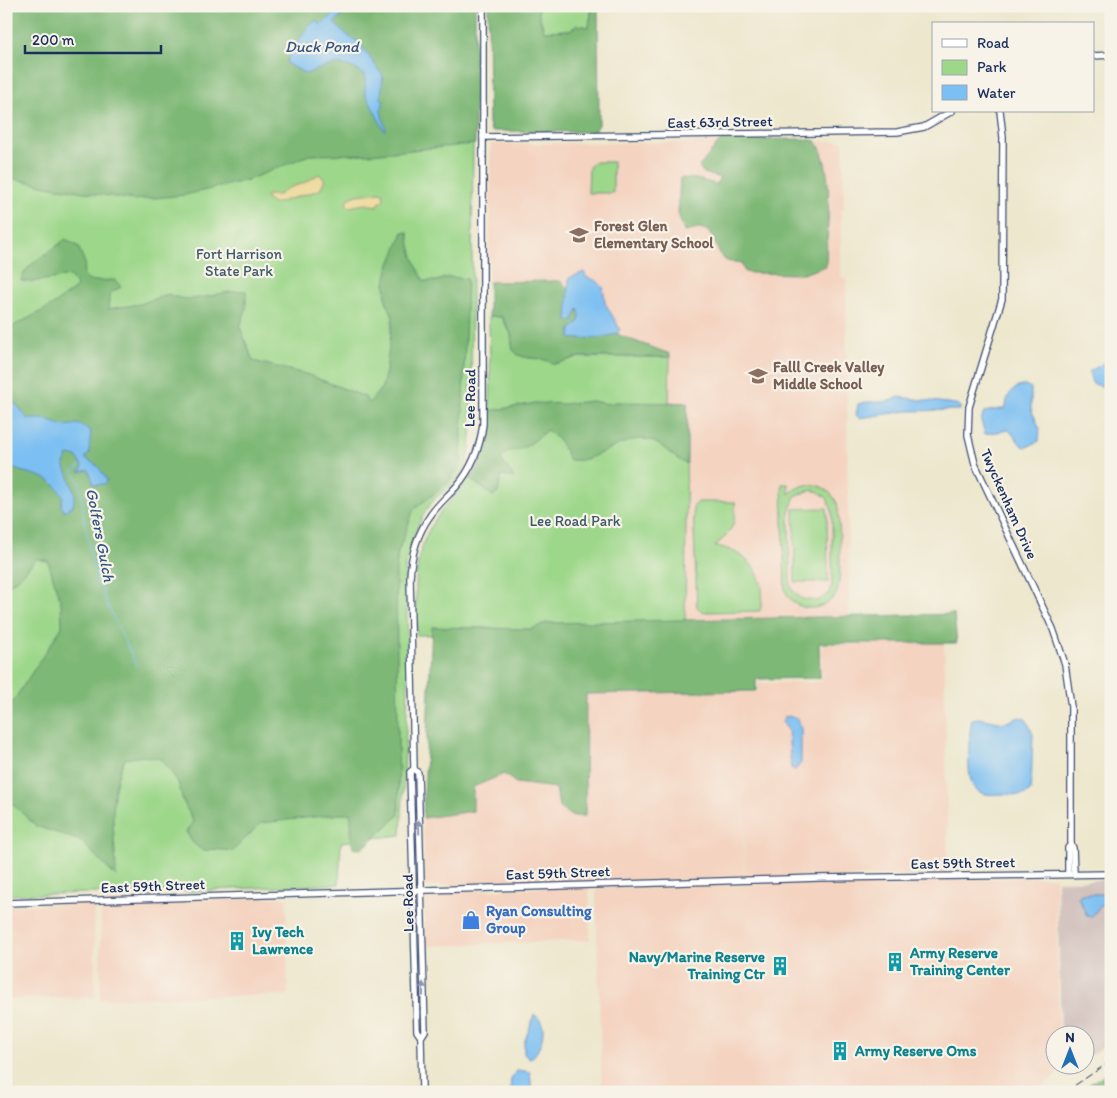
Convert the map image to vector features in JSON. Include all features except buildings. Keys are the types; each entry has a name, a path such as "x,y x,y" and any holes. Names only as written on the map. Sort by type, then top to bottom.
{"street":[{"name":"Lee Road","path":"422,1092 421,1037 424,1031 418,773 414,769 410,582 412,557 419,537 429,516 456,487 470,466 478,449 483,424 483,6"},
{"path":"1094,56 1111,55"},
{"name":"East 63rd Street","path":"483,137 897,132 924,127 950,112"},
{"name":"Twyckenham Drive","path":"1000,112 1003,135 1002,303 970,403 968,435 975,464 1053,629 1064,664 1071,707 1071,844 1068,848 1071,874"},
{"name":"Lee Road","path":"414,769 410,772 412,890 417,1031 421,1037"},
{"name":"East 59th Street","path":"6,903 823,878 1111,874"}],"shaded area":[{"name":"Falll Creek Valley Middle School","path":"843,141 844,209 841,210 841,277 846,279 849,626 685,630 687,403 668,402 670,354 621,336 560,281 489,282 491,144"},
{"path":"944,643 948,874 745,878 741,693 758,692 758,683 822,682 822,645"},
{"path":"741,692 744,878 424,886 423,818 473,811 473,787 504,774 516,783 556,788 585,712 586,694"},
{"path":"1055,877 1059,1026 1044,1026 1044,1076 1056,1076 1032,1092 602,1092 596,888"},
{"path":"1111,880 1111,1041 1094,1053 1094,1026 1061,1026 1057,881"},
{"path":"589,886 590,940 426,946 424,893"},
{"path":"286,897 288,995 100,999 101,903"},
{"path":"94,903 95,997 6,999 6,906"}],"green space":[{"name":"Fort Harrison State Park","path":"6,6 474,6 471,425 469,455 461,476 438,496 426,511 413,539 405,568 409,666 401,835 341,842 339,884 193,891 6,895"},
{"path":"6,6 475,6 475,144 370,154 309,155 248,180 185,195 133,200 47,186 6,177"},
{"path":"488,6 540,6 538,11 544,31 570,30 577,25 589,27 592,6 598,6 599,125 594,132 491,131 489,123"},
{"path":"540,6 592,6 589,27 577,25 570,30 544,31 538,11"},
{"path":"804,139 816,141 826,168 828,201 826,266 803,274 745,272 741,263 729,262 723,258 712,236 705,229 699,228 684,232 678,213 680,178 697,179 716,184 720,178 704,173 699,167 721,140"},
{"path":"595,162 613,162 613,193 588,193 589,167"},
{"path":"403,232 408,232 413,257 424,281 436,281 449,277 467,279 461,466 447,484 414,509 398,552 396,570 399,815 363,848 353,848 350,813 261,823 233,851 213,849 203,851 193,843 186,832 193,821 183,801 178,782 162,759 143,756 125,759 115,787 113,802 116,877 81,841 36,826 6,798 6,712 62,627 61,603 48,561 36,559 21,576 6,587 6,330 53,305 77,287 70,276 31,282 21,281 23,275 33,263 65,239 78,246 85,263 83,275 89,281 115,280 121,287 110,293 108,309 140,304 168,294 177,298 187,299 227,292 246,291 246,309 240,327 253,361 309,375 365,397 369,403 382,387 386,371 393,316 386,301 385,283 388,269"},
{"path":"560,281 621,336 670,354 670,357 579,357 554,364 549,361 527,358 517,354 513,349 511,335 502,317 489,316 489,282"},
{"name":"Lee Road Park","path":"489,316 501,317 511,334 513,349 530,358 547,358 554,364 579,357 670,357 669,402 687,403 685,630 417,635 417,568 425,538 444,508 475,471 486,443 490,408"},
{"path":"592,401 609,404 616,402 687,403 687,464 656,443 644,439 624,443 585,459 568,459 560,443 547,430 525,447 508,451 501,459 514,478 501,476 498,493 493,496 470,479 483,456 489,411 536,403 563,404"},
{"path":"782,484 788,484 789,494 802,486 815,485 822,487 833,496 838,510 840,562 837,592 825,604 808,608 794,602 785,590","holes":["811,490 819,492 827,498 832,511 832,585 828,594 818,601 802,599 793,591 790,585 789,512 795,496"]},
{"path":"698,502 735,502 735,516 732,527 715,546 737,553 754,568 762,587 760,611 702,612 697,607 693,507"},
{"path":"827,508 828,582 795,582 794,509"},
{"path":"954,614 957,643 819,643 820,678 756,679 756,691 586,694 585,816 571,816 559,807 556,788 516,783 504,774 473,787 473,811 423,818 432,627 532,629 546,623"},
{"path":"1111,1070 1111,1092 1078,1092"}],"sand":[{"path":"319,174 325,179 320,190 273,204 266,199 267,195 279,195 288,188 304,183"},
{"path":"383,193 384,199 376,206 365,204 349,207 346,203 348,199 357,195"}],"water":[{"name":"Duck Pond","path":"344,6 353,6 334,23 351,38 358,41 383,76 381,98 384,101 381,111 386,130 384,130 365,93 365,75 343,65 330,66 306,74 287,64 287,60 309,25 317,20 321,25"},
{"path":"584,272 586,277 597,281 603,287 605,303 620,329 616,334 600,338 573,339 570,337 571,329 578,323 580,316 578,309 573,321 567,321 569,278"},
{"path":"1111,358 1111,384 1100,386 1092,383 1089,372"},
{"path":"1025,385 1031,388 1031,409 1040,429 1039,441 1027,447 1022,446 1009,430 985,434 981,421 984,412 1006,408 1007,400 1013,390"},
{"path":"899,397 955,404 960,406 960,410 908,411 859,418 856,415 858,404 888,401"},
{"path":"6,400 17,405 28,419 44,419 64,426 78,424 90,430 90,453 85,458 98,466 107,480 105,484 94,485 89,470 79,472 83,468 77,457 68,455 64,464 75,493 73,506 64,511 61,506 63,496 57,487 44,478 6,465"},
{"path":"791,716 797,718 801,729 801,763 795,770 791,768 788,730 782,722 784,717"},
{"path":"1020,717 1026,719 1033,734 1031,790 1028,793 1019,795 978,792 972,784 969,766 972,719 979,718 1004,723"},
{"path":"1081,894 1105,894 1106,899 1091,917 1087,916 1078,897"},
{"path":"534,1015 539,1019 543,1032 537,1052 529,1059 524,1054 524,1043"},
{"path":"518,1070 530,1072 532,1092 510,1092 511,1078"}],"waterway":[{"name":"Golfers Gulch","path":"81,465 73,471 80,484 84,520 97,584 103,590 103,596 137,666"}],"railway":[{"path":"1065,1092 1111,1061"}],"place":[{"name":"Forest Glen Elementary School","path":"579,235"},
{"name":"Falll Creek Valley Middle School","path":"758,376"},
{"name":"Ryan Consulting Group","path":"471,920"},
{"name":"Ivy Tech Lawrence","path":"237,941"},
{"name":"Army Reserve Training Center","path":"895,962"},
{"name":"Navy/Marine Reserve Training Ctr","path":"780,966"},
{"name":"Army Reserve Oms","path":"840,1051"}]}
